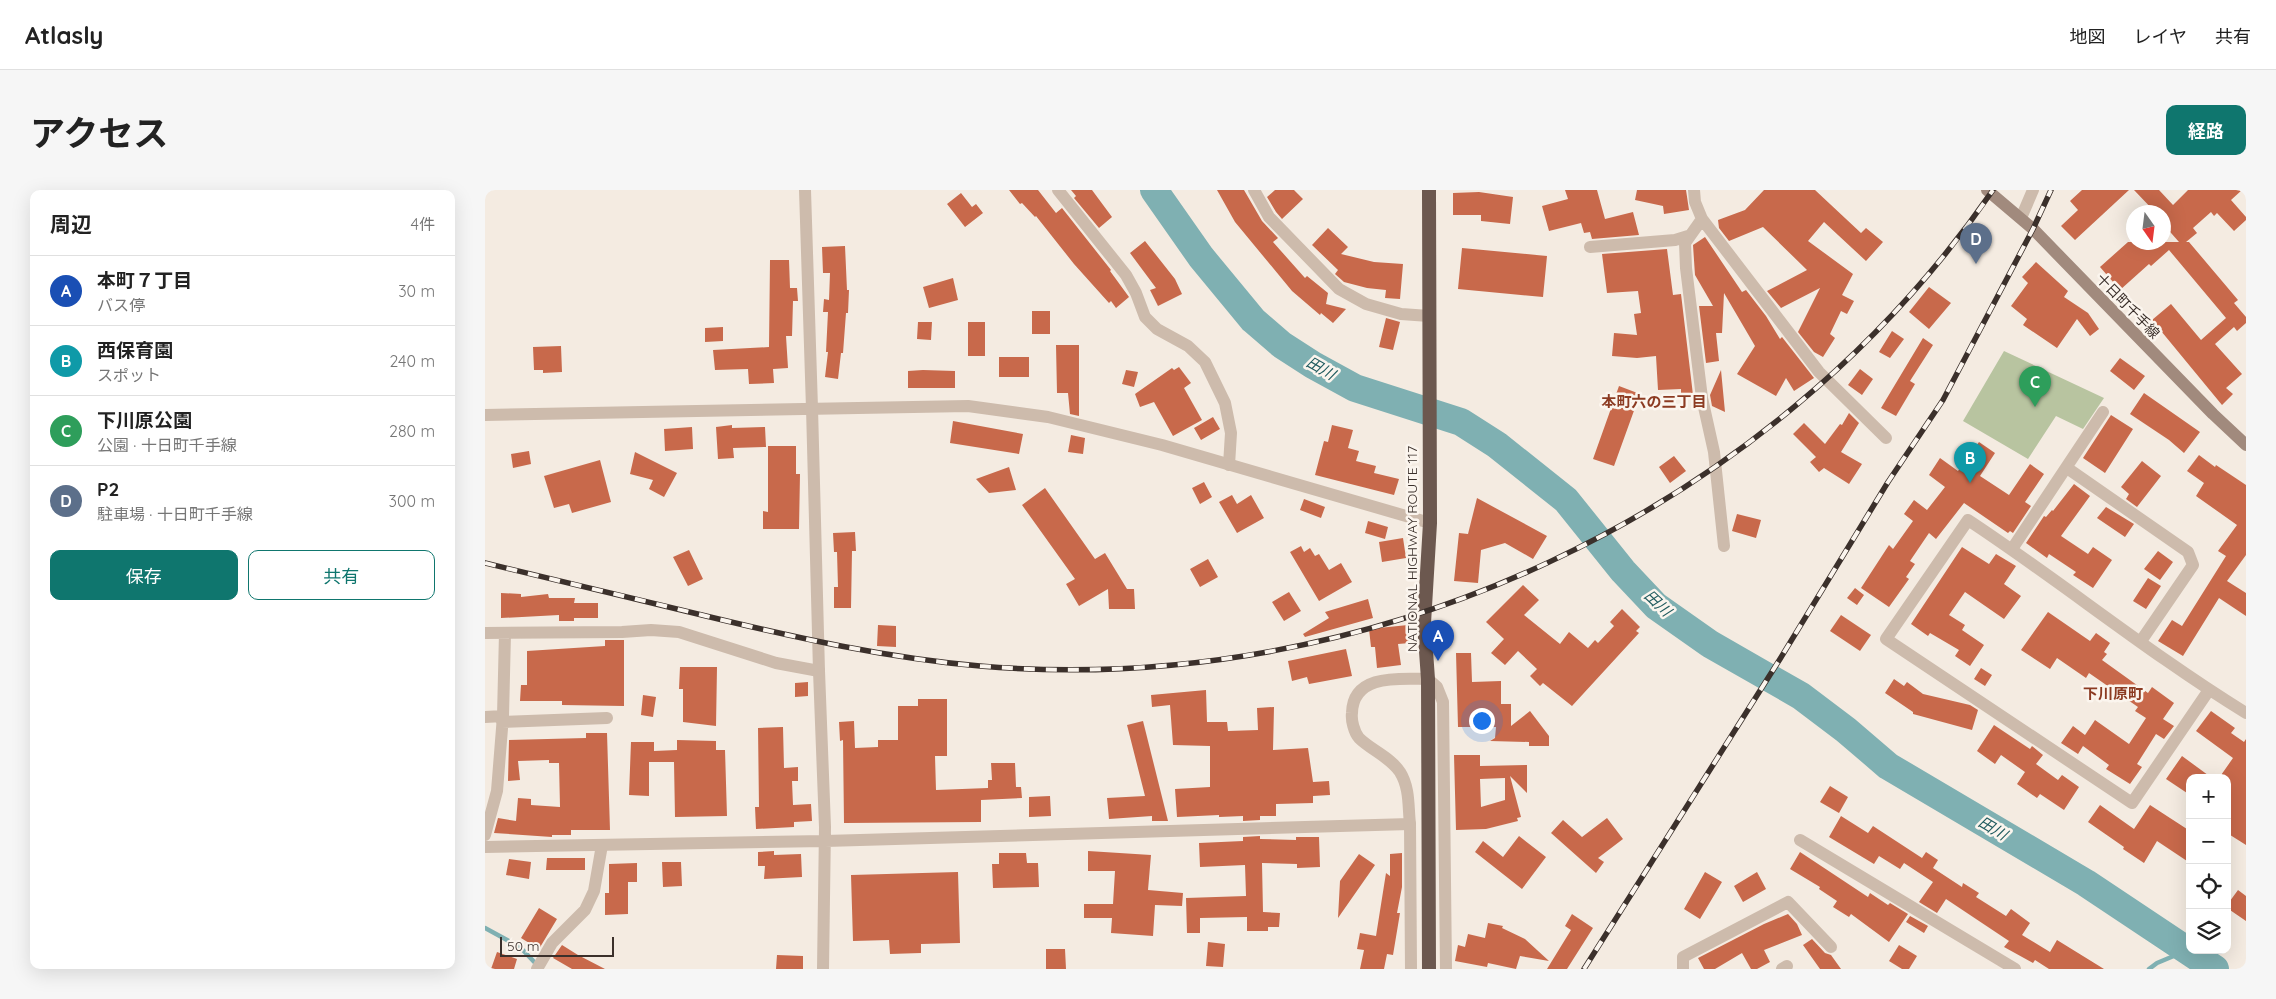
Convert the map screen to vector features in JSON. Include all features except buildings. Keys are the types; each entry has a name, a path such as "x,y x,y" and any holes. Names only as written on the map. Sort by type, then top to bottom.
{"highway":[{"name":"NATIONAL HIGHWAY ROUTE 117","path":"1429,190 1430,523 1424,623 1428,679 1429,969"}],"main road":[{"name":"十日町千手線","path":"1987,190 2021,218 2213,414 2246,444"}],"street":[{"path":"805,190 825,840 823,969"},
{"path":"1058,190 1126,276 1136,293 1145,317 1157,329 1188,346 1205,362 1225,403 1231,433 1229,465"},
{"path":"1254,190 1269,216 1339,289 1374,306 1401,314 1429,316"},
{"path":"1694,190 1695,202 1702,218 1819,372 1886,438"},
{"path":"2021,218 2033,190"},
{"path":"1702,218 1685,243 1686,268 1702,398 1714,452 1724,546"},
{"path":"1590,247 1675,240 1688,236"},
{"path":"485,416 968,406 1048,417 1162,445 1430,523"},
{"path":"2012,549 2103,412"},
{"path":"2067,468 2188,552 2192,558 2193,565 2141,641"},
{"path":"2209,690 2132,803 1886,639 1968,520 2012,549 2209,690 2246,713"},
{"path":"485,633 651,630 679,632 776,663 819,671"},
{"path":"485,836 497,791 503,719 505,633"},
{"path":"1411,969 1410,824 1407,786 1399,771 1358,737 1351,720 1352,704 1360,690 1371,682 1395,679 1428,679 1437,687 1443,702 1446,969"},
{"path":"485,716 503,719 607,718"},
{"path":"485,847 1410,824"},
{"path":"1801,840 2015,969"},
{"path":"537,969 553,943 585,910 594,891 602,845"},
{"path":"1683,969 1683,957 1788,902 1831,948"}],"green space":[{"path":"2004,351 2104,398 2083,429 2056,416 2028,459 1963,421"}],"waterway":[{"name":"田川","path":"1154,190 1201,257 1253,320 1282,345 1355,388 1461,422 1497,445 1566,500 1623,571 1656,606 1710,644 1801,696 1846,730 1888,766 2086,883 2215,969"},
{"path":"485,928 520,947 538,966"},
{"path":"2149,969 2157,963 2186,951"}],"railway":[{"path":"485,563 808,639 911,658 980,666 1127,668 1272,651 1414,615 1549,562 1678,492 1796,406 1901,305 1993,190"},
{"path":"1584,969 1780,659 1888,482 1943,400 2033,229 2051,190"}],"place":[{"name":"P2","path":"1976,264"},
{"name":"下川原公園","path":"2035,407"},
{"name":"西保育園","path":"1970,483"},
{"name":"本町７丁目","path":"1438,661"}],"district":[{"name":"本町六の三丁目","path":"1654,401"},
{"name":"下川原町","path":"2113,693"}]}
